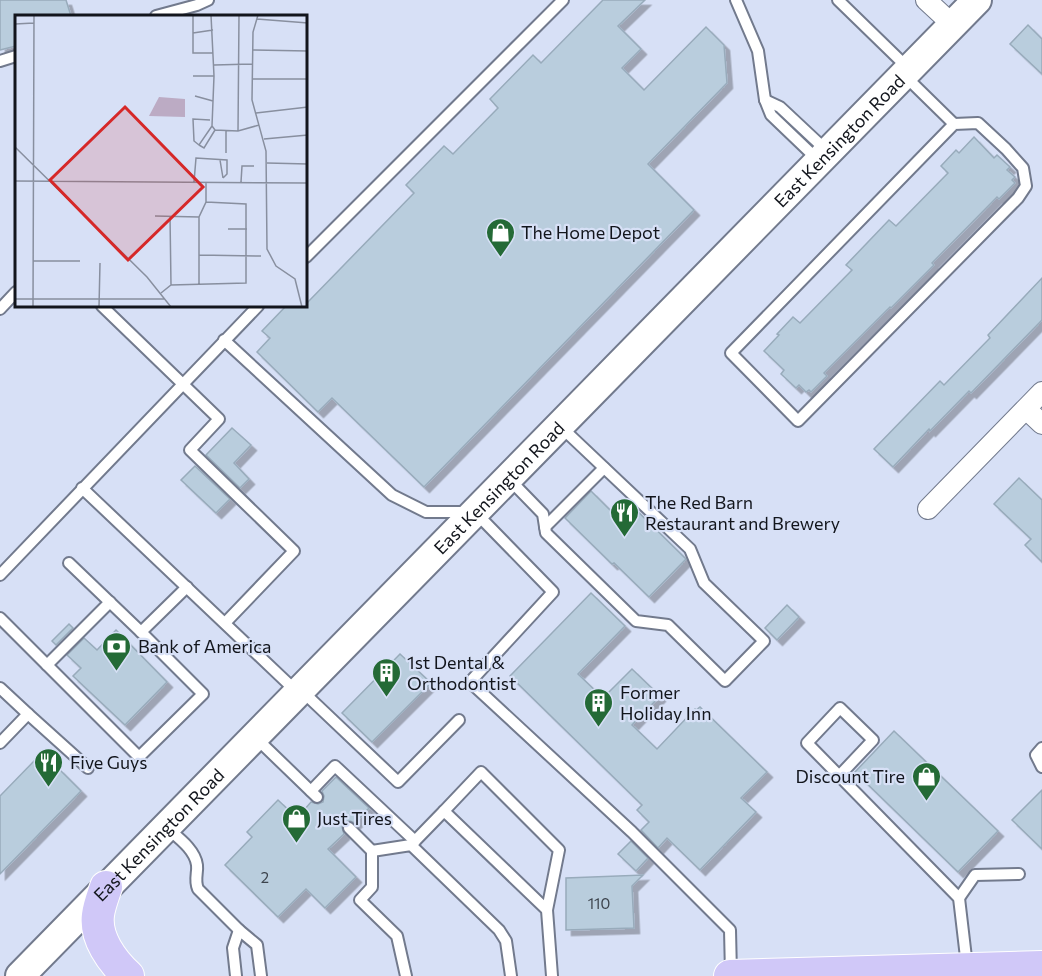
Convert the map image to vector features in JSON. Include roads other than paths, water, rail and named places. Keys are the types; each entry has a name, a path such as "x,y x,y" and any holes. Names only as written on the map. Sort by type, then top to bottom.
{"main road":[{"name":"East Kensington Road","path":"20,976 977,0"},
{"path":"106,887 98,914 98,928 103,943 128,976"},
{"path":"731,976 872,974 1042,967"}],"street":[{"path":"926,0 953,25"},
{"path":"928,509 1042,392"},
{"path":"1026,409 1042,424"}],"lane":[{"path":"160,15 208,0"},
{"path":"308,256 563,0"},
{"path":"735,0 758,51 765,100 771,115 824,157"},
{"path":"838,0 954,124"},
{"path":"0,61 15,56"},
{"path":"978,123 1023,168 1026,186 1018,198 798,421 731,353 954,124 978,123"},
{"path":"0,309 15,293"},
{"path":"104,308 219,419 190,450 294,551 225,623"},
{"path":"0,575 256,308"},
{"path":"224,340 392,495 426,512 475,512 553,592 470,682 633,832 730,930 731,976"},
{"path":"508,478 543,514 546,532 636,621 668,625 725,681 764,641 704,583 690,549 560,426"},
{"path":"545,528 604,468"},
{"path":"82,488 398,782 459,720"},
{"path":"0,618 139,757 203,694 69,564"},
{"path":"141,632 187,587"},
{"path":"47,665 110,602"},
{"path":"0,687 88,768"},
{"path":"839,776 873,740 840,708 807,743 839,776 958,898"},
{"path":"0,743 28,714"},
{"path":"255,736 314,794 335,766 499,930 506,941 511,976"},
{"path":"1041,767 1036,755 1042,748"},
{"path":"372,851 413,843 481,772 559,850 547,910 552,976"},
{"path":"444,811 547,910"},
{"path":"166,827 189,848 194,856 197,865 195,882 198,889 238,930 257,945 261,976"},
{"path":"349,828 372,851 372,888 360,900 397,936 406,976"},
{"path":"959,971 958,898 975,875 1019,874"},
{"path":"236,976 233,948 238,930"}],"place":[{"name":"The Home Depot","path":"500,258"},
{"name":"The Red Barn Restaurant and Brewery","path":"624,538"},
{"name":"Bank of America","path":"117,672"},
{"name":"1st Dental & Orthodontist","path":"386,698"},
{"name":"Former Holiday Inn","path":"599,728"},
{"name":"Five Guys","path":"49,788"},
{"name":"Discount Tire","path":"926,802"},
{"name":"Just Tires","path":"296,844"}]}
